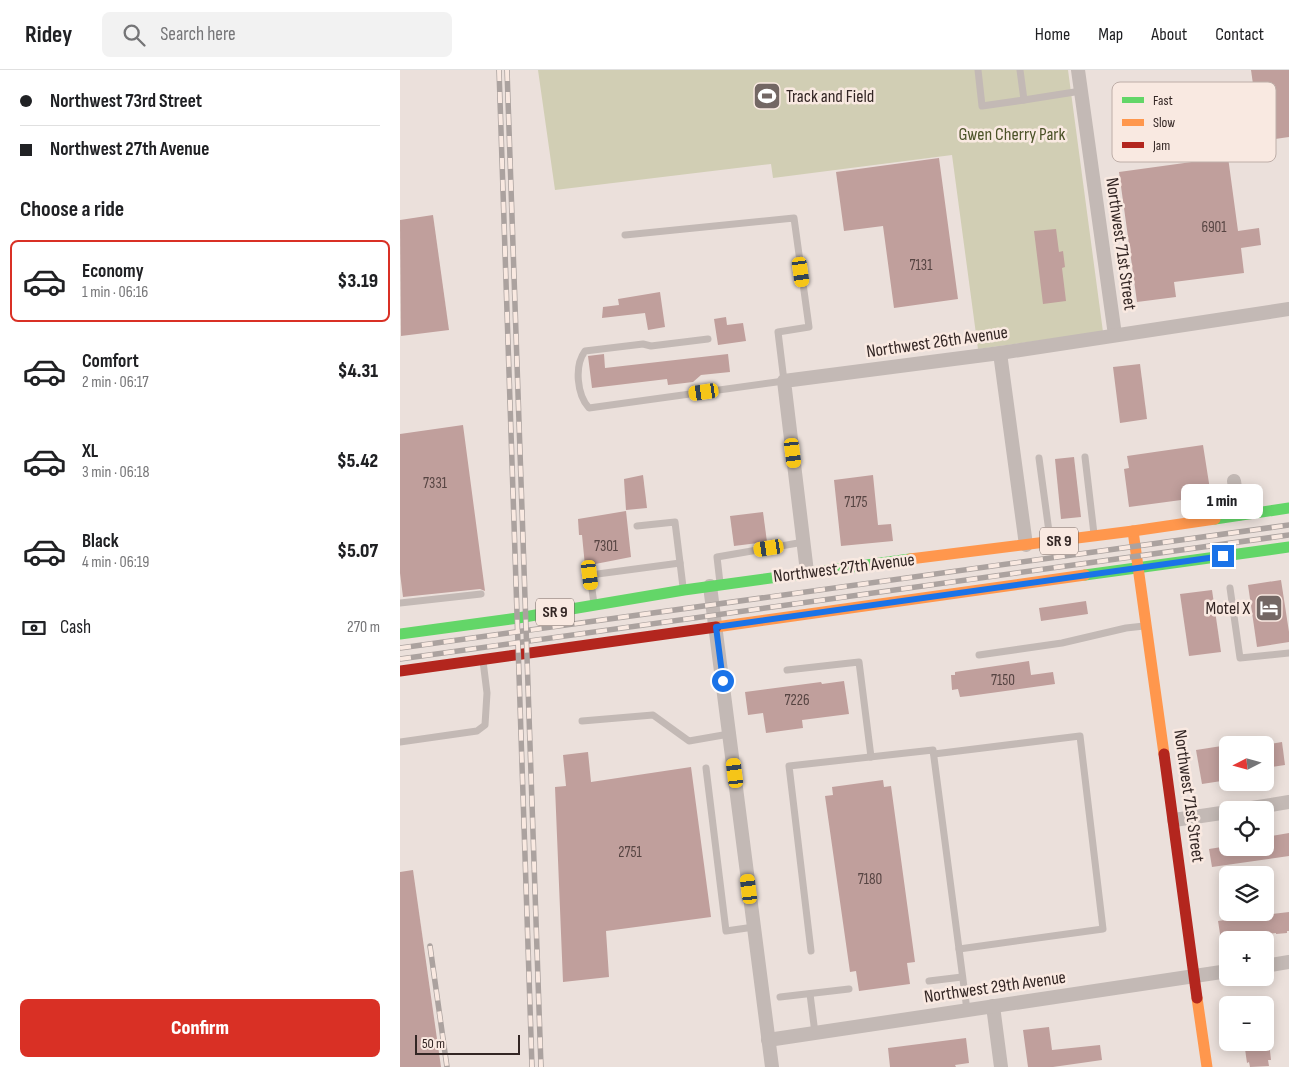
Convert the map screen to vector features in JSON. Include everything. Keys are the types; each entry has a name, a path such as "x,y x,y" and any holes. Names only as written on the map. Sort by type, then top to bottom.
{"main road":[{"name":"Northwest 27th Avenue","path":"400,634 518,618 684,590 807,572 1133,531 1289,508"},
{"name":"Northwest 71st Street","path":"1133,531 1207,1067"},
{"name":"SR 9","path":"400,671 1289,547"}],"street":[{"name":"Northwest 71st Street","path":"1078,70 1114,335"},
{"name":"Northwest 26th Avenue","path":"784,381 1000,353 1289,309"},
{"path":"1000,353 1026,545"},
{"path":"784,381 807,572"},
{"path":"1234,481 1239,514"},
{"path":"716,586 716,627 772,1067"},
{"path":"1274,804 1289,802"},
{"path":"1174,820 1219,813"},
{"path":"1274,964 1289,962"},
{"name":"Northwest 29th Avenue","path":"768,1040 1219,972"},
{"path":"993,1006 1001,1067"}],"lane":[{"path":"978,70 982,106 1081,91"},
{"path":"1020,70 1024,100"},
{"path":"624,235 794,218 809,327 778,332 784,381"},
{"name":"Northwest 26th Avenue","path":"708,339 585,351 580,357 579,381 584,402 590,408 784,381"},
{"path":"1085,457 1094,536"},
{"path":"1039,458 1050,542"},
{"path":"638,526 675,522 684,590"},
{"path":"716,586 717,557 804,542"},
{"path":"594,605 590,575 680,563"},
{"path":"1230,588 1240,658 1289,653"},
{"path":"400,604 481,594"},
{"path":"979,655 1062,643 1126,628 1147,626"},
{"path":"400,742 481,729 485,725 487,693 483,660"},
{"path":"787,670 859,662 871,757"},
{"path":"582,721 653,714 689,740 730,734"},
{"path":"934,754 1080,736 1103,930 959,949"},
{"path":"811,951 789,766 933,750 967,1010"},
{"path":"706,768 726,931 754,928"},
{"path":"929,981 962,977"},
{"path":"780,998 849,989"},
{"path":"810,994 816,1033"}],"green space":[{"name":"Gwen Cherry Park","path":"538,70 1068,70 1103,332 978,349 952,155 773,178 771,164 555,190"}],"building":[{"path":"1251,70 1289,70 1289,137 1276,139 1276,82 1253,82"},
{"path":"939,158 958,299 894,308 883,226 844,231 836,172"},
{"path":"1192,162 1229,162 1238,231 1259,228 1261,245 1241,248 1244,273 1174,282 1176,297 1137,302 1119,172"},
{"path":"433,215 449,330 401,336 400,220"},
{"path":"1056,229 1059,252 1063,251 1065,267 1062,268 1066,301 1043,304 1034,231"},
{"path":"660,292 665,327 648,330 645,313 602,318 603,307 619,305 618,299"},
{"path":"726,317 727,325 743,323 746,341 718,345 714,319"},
{"path":"604,354 605,368 728,354 730,372 701,375 693,382 668,385 667,379 592,388 588,356"},
{"path":"1140,364 1147,419 1120,423 1113,367"},
{"path":"463,425 485,591 480,589 403,597 400,573 400,434"},
{"path":"1203,445 1211,496 1129,507 1124,469 1129,468 1127,456"},
{"path":"1074,457 1081,517 1061,519 1055,459"},
{"path":"643,475 647,508 626,510 624,479"},
{"path":"873,475 878,525 891,524 893,541 841,546 834,480"},
{"path":"626,511 631,557 585,566 582,535 579,535 578,519"},
{"path":"763,512 767,542 734,546 730,516"},
{"name":"Motel X","path":"1281,580 1289,642 1257,647 1248,585"},
{"path":"1212,590 1221,652 1189,656 1180,594"},
{"path":"1086,601 1088,614 1041,621 1039,608"},
{"path":"1029,661 1031,675 1053,672 1055,684 960,697 958,689 952,690 951,675 955,675 955,672"},
{"path":"844,681 849,714 802,720 803,728 766,733 763,713 748,715 745,692 821,682 822,684"},
{"path":"1282,742 1285,765 1274,767 1274,743"},
{"path":"1219,746 1219,781 1202,784 1196,750"},
{"path":"588,752 591,782 691,767 711,917 606,931 609,977 563,982 555,787 566,786 563,755"},
{"path":"883,780 884,787 891,786 915,962 907,963 910,984 859,991 856,971 850,972 825,796 833,795 832,787"},
{"path":"1289,833 1289,856 1212,867 1209,849 1219,847 1219,856 1274,856 1274,836"},
{"path":"413,870 441,1067 400,1067 400,872"},
{"path":"1289,912 1289,931 1276,934 1274,931 1220,931 1218,921 1274,921 1274,914"},
{"path":"1049,1027 1052,1050 1100,1045 1102,1060 1053,1067 1028,1067 1023,1030"},
{"path":"966,1038 969,1063 955,1065 956,1067 890,1067 888,1048"},
{"path":"1245,1051 1270,1051 1271,1060 1268,1060 1269,1066 1250,1067 1249,1062 1247,1063"}],"railway":[{"path":"499,70 532,1067"},
{"path":"507,70 541,1067"},
{"path":"400,648 1289,525"},
{"path":"400,659 1289,535"},
{"path":"430,946 447,1067"}],"traffic: fast":[{"path":"1215,519 1289,508"},
{"path":"1085,575 1289,547"},
{"path":"400,634 518,618 684,590 910,559"}],"traffic: slow":[{"path":"910,559 1215,519"},
{"path":"1133,531 1164,754"},
{"path":"716,627 1085,575"},
{"path":"1197,998 1207,1067"}],"traffic: jam":[{"path":"400,671 716,627"},
{"path":"1164,754 1197,998"}],"place":[{"name":"Track and Field","path":"767,96"},
{"name":"Motel X","path":"1269,608"}],"route":[{"path":"723,681 716,627 1223,556"}]}
